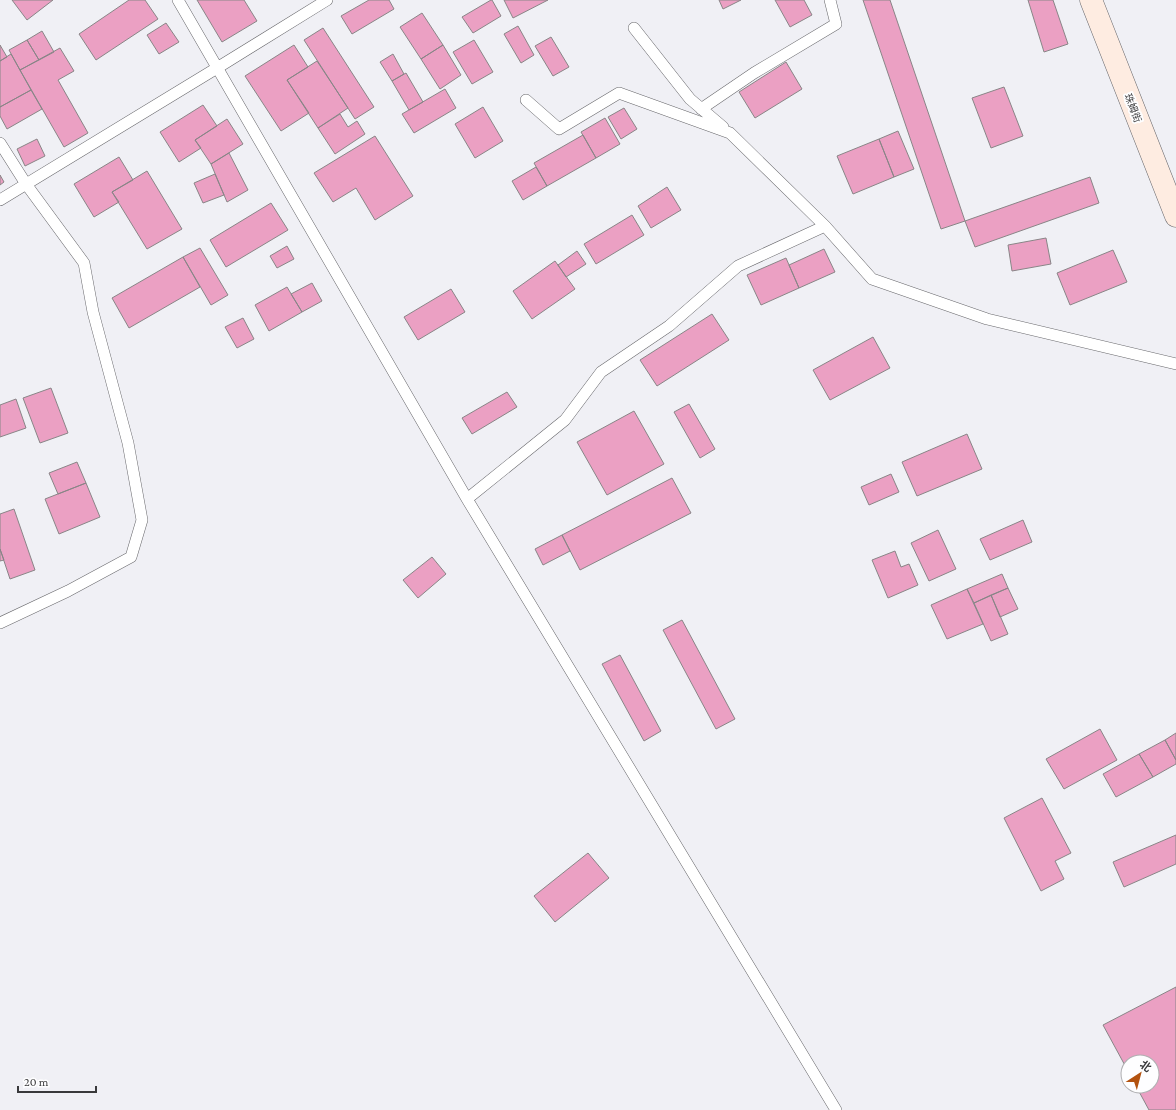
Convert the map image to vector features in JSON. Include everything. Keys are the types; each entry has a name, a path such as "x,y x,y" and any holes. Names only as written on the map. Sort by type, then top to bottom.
{"main road":[{"name":"珠姆街","path":"1091,0 1176,216"}],"lane":[{"path":"178,0 467,499 836,1110"},
{"path":"0,200 327,0"},
{"path":"701,109 754,73 836,24 830,0"},
{"path":"634,28 690,99 730,133 825,226 872,279 987,319 1176,364"},
{"path":"526,100 559,129 619,94 730,133"},
{"path":"0,143 26,184 84,263 93,312 128,442 142,520 131,557 68,591 0,623"},
{"path":"467,499 565,420 601,372 669,326 738,266 825,226"}],"building":[{"path":"12,0 53,0 27,20"},
{"path":"129,0 145,0 158,19 96,60 79,34"},
{"path":"197,0 244,0 257,21 222,42"},
{"path":"369,0 389,0 394,9 352,34 341,16"},
{"path":"491,0 501,16 473,33 462,17"},
{"path":"504,0 548,0 513,18"},
{"path":"719,0 741,0 723,9"},
{"path":"775,0 804,0 812,15 790,27"},
{"path":"863,0 890,0 965,221 941,229"},
{"path":"1028,0 1053,0 1068,44 1044,52"},
{"path":"422,13 443,45 421,59 400,27"},
{"path":"166,23 179,42 159,54 147,35"},
{"path":"518,26 534,55 521,63 504,34"},
{"path":"323,28 374,107 355,119 304,40"},
{"path":"42,31 54,52 39,60 27,40"},
{"path":"551,37 569,67 553,76 535,46"},
{"path":"27,40 39,60 20,70 9,50"},
{"path":"474,40 493,72 472,84 453,52"},
{"path":"0,45 7,57 0,61"},
{"path":"294,45 308,67 287,80 309,113 281,131 245,76"},
{"path":"443,45 461,75 440,89 421,59"},
{"path":"60,48 74,71 58,80 88,133 64,147 20,70"},
{"path":"11,54 31,90 0,107 0,61"},
{"path":"393,54 404,74 392,81 380,62"},
{"path":"317,61 348,108 318,128 287,80"},
{"path":"786,62 802,89 755,118 739,92"},
{"path":"406,73 423,102 409,110 392,81"},
{"path":"1004,87 1023,136 991,148 972,98"},
{"path":"445,89 456,108 414,133 402,114"},
{"path":"31,90 42,109 7,129 0,116 0,107"},
{"path":"203,105 217,126 195,140 201,148 179,162 160,132"},
{"path":"483,107 503,141 475,158 455,124"},
{"path":"624,108 637,129 621,139 608,117"},
{"path":"340,114 348,127 357,121 365,134 335,154 318,128"},
{"path":"605,118 620,144 596,158 581,132"},
{"path":"227,119 243,144 211,164 195,140"},
{"path":"898,131 914,169 894,177 879,139"},
{"path":"583,135 596,158 547,186 534,163"},
{"path":"375,136 413,196 375,220 356,188 333,202 314,173"},
{"path":"37,139 45,156 25,166 17,149"},
{"path":"879,139 894,177 853,194 837,156"},
{"path":"229,153 248,190 227,202 211,164"},
{"path":"119,157 133,180 112,192 119,202 94,217 74,184"},
{"path":"536,167 547,186 523,200 512,181"},
{"path":"147,171 182,229 147,249 112,192"},
{"path":"215,174 224,195 203,203 194,183"},
{"path":"0,175 4,182 0,185"},
{"path":"1090,177 1099,203 975,247 965,221"},
{"path":"667,187 681,210 651,228 638,206"},
{"path":"271,203 288,230 226,267 210,240"},
{"path":"632,215 644,235 596,264 584,244"},
{"path":"1046,238 1051,264 1012,271 1008,245"},
{"path":"287,246 294,259 277,268 270,256"},
{"path":"200,248 228,295 211,305 183,257"},
{"path":"824,249 835,272 799,288 789,265"},
{"path":"1113,250 1127,282 1070,305 1057,273"},
{"path":"577,251 586,264 566,277 558,265"},
{"path":"183,257 200,287 129,328 112,298"},
{"path":"786,258 799,288 761,305 747,275"},
{"path":"555,261 575,289 532,319 513,291"},
{"path":"312,283 322,301 302,312 291,294"},
{"path":"287,287 302,312 269,331 255,305"},
{"path":"451,289 465,312 418,340 404,317"},
{"path":"712,314 729,340 657,386 640,360"},
{"path":"243,318 254,339 237,348 225,327"},
{"path":"873,337 890,368 830,400 813,370"},
{"path":"51,388 68,433 40,443 23,398"},
{"path":"507,392 517,407 472,434 462,418"},
{"path":"16,399 26,428 0,437 0,405"},
{"path":"689,404 715,449 700,458 674,412"},
{"path":"634,411 664,464 607,495 577,442"},
{"path":"967,434 982,469 917,496 902,462"},
{"path":"77,462 86,483 58,494 49,473"},
{"path":"891,474 899,492 869,505 861,487"},
{"path":"672,478 691,513 580,570 562,535"},
{"path":"86,483 100,517 59,534 45,499"},
{"path":"14,509 35,570 10,579 0,549 0,514"},
{"path":"1023,520 1032,542 990,560 980,539"},
{"path":"938,530 956,569 929,581 911,543"},
{"path":"562,535 570,551 543,565 535,549"},
{"path":"0,549 4,560 0,561"},
{"path":"895,551 901,567 909,564 918,585 888,598 872,560"},
{"path":"432,557 446,574 418,598 403,580"},
{"path":"1002,574 1008,588 974,603 967,589"},
{"path":"1008,588 1018,609 1000,617 991,595"},
{"path":"967,589 983,624 947,639 931,605"},
{"path":"991,595 1008,634 991,641 974,603"},
{"path":"682,620 735,719 716,729 663,630"},
{"path":"620,655 661,731 644,741 602,664"},
{"path":"1100,729 1117,760 1064,789 1046,759"},
{"path":"1176,733 1176,760 1165,740"},
{"path":"1165,740 1176,760 1176,764 1153,777 1139,754"},
{"path":"1139,754 1153,777 1116,797 1103,774"},
{"path":"1042,798 1071,853 1055,861 1064,879 1041,891 1004,818"},
{"path":"1176,835 1176,864 1124,887 1113,862"},
{"path":"588,853 609,878 555,922 534,896"},
{"path":"1176,987 1176,1110 1149,1110 1140,1094 1160,1094 1160,1054 1120,1054 1120,1056 1103,1025"}]}
